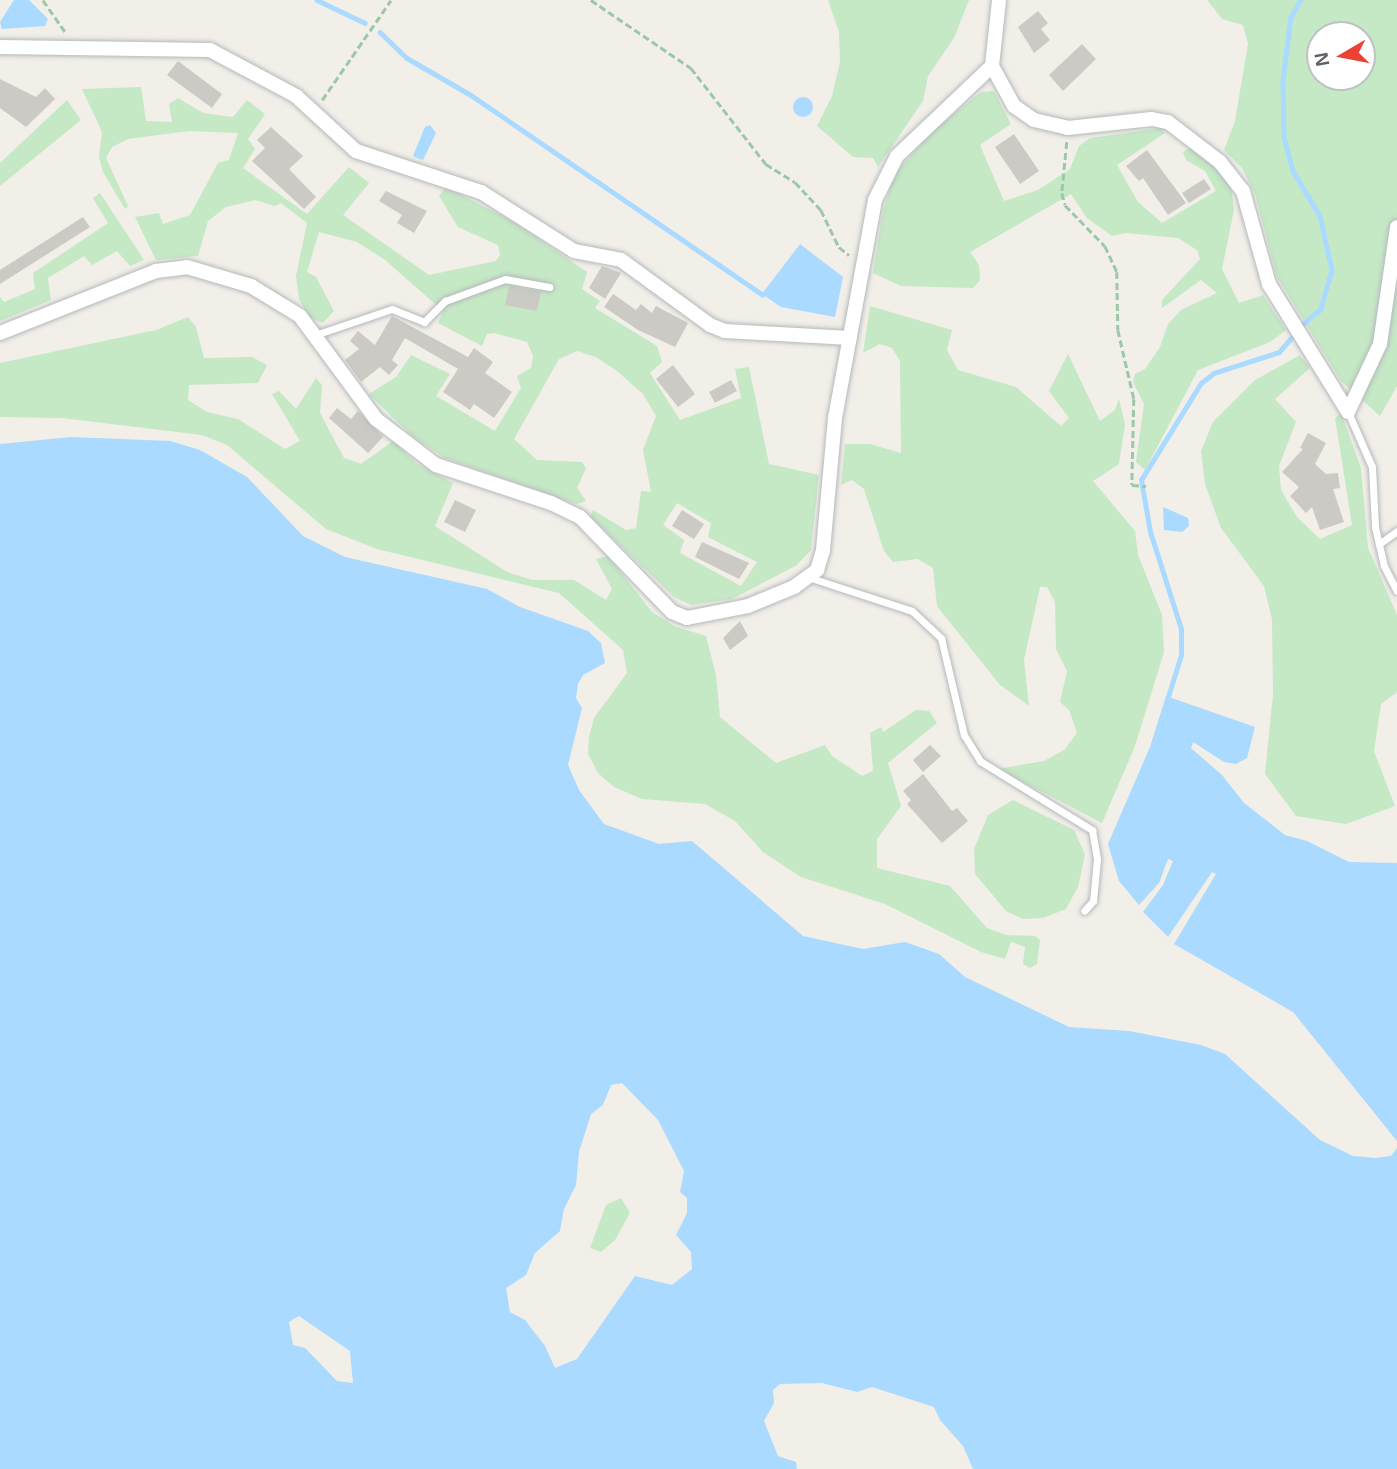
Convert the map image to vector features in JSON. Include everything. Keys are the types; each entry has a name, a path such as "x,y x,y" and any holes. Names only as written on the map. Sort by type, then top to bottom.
{"street":[{"path":"999,0 992,66 1007,97 1023,115 1069,128 1152,119 1168,122 1220,162 1243,191 1269,284 1348,412"},
{"path":"0,47 210,50 276,82 314,111 356,151 481,192 574,251 636,267 710,325 725,331 850,338"},
{"path":"0,333 156,271 187,267 251,286 300,316 376,419 409,447 436,465 551,503 580,517 672,612 687,618 748,606 811,578 824,550 835,418 875,200 897,156 992,66"},
{"path":"1348,412 1380,344 1397,227"}],"lane":[{"path":"315,335 392,309 424,322 445,301 505,279 548,287"},
{"path":"1348,412 1372,467 1379,544 1397,591"},
{"path":"1379,544 1397,531"},
{"path":"811,578 912,611 942,638 964,735 980,761 1092,830 1097,859 1093,901 1084,911"}],"path":[{"path":"43,0 59,19 71,46"},
{"path":"314,111 391,0"},
{"path":"591,0 691,68 766,164 795,182 821,210 839,247 864,263"},
{"path":"1069,128 1062,192 1065,205 1105,246 1117,272 1118,330 1134,399 1130,449 1132,485 1146,486"}],"green space":[{"path":"828,0 969,0 954,38 928,76 923,101 878,167 873,158 853,157 817,126 832,96 840,62 839,32"},
{"path":"1207,0 1397,0 1397,386 1380,416 1341,381 1277,277 1255,194 1242,168 1224,150 1235,121 1248,44 1243,25 1222,19"},
{"path":"141,87 146,121 172,122 169,104 178,98 203,113 233,117 247,100 265,114 248,139 255,149 243,168 307,214 349,167 369,183 343,215 429,275 496,261 500,255 498,245 458,227 439,196 446,187 514,222 587,272 582,289 600,301 595,308 657,346 662,362 650,373 680,420 741,398 735,369 749,367 769,464 819,475 811,550 797,565 732,599 691,605 674,597 590,516 593,510 626,530 636,528 641,491 651,492 643,450 656,416 643,394 617,371 596,357 577,351 559,359 514,439 537,460 582,462 586,468 577,488 586,501 576,504 445,458 412,436 369,394 396,377 411,355 450,374 436,396 495,431 521,388 517,376 531,368 533,356 527,342 494,333 487,334 482,346 438,323 443,311 385,260 357,242 319,232 307,272 316,277 334,311 323,323 309,317 299,299 296,276 307,223 281,203 275,206 255,200 226,207 208,221 198,256 156,260 135,217 159,213 163,224 190,215 218,163 229,160 238,133 189,131 128,139 112,147 106,158 128,206 125,209 103,172 99,157 102,132 82,89","holes":["677,503 711,523 708,537 757,562 741,586 680,553 684,540 663,525"]},
{"path":"994,91 1011,124 980,145 1004,201 1038,190 1070,169 1079,146 1090,138 1160,128 1165,133 1117,165 1138,202 1162,223 1216,191 1205,171 1186,160 1183,152 1192,147 1223,174 1232,191 1234,210 1222,269 1239,303 1263,295 1286,330 1270,342 1198,370 1145,470 1136,462 1144,404 1133,382 1135,374 1145,369 1160,347 1168,324 1181,310 1217,293 1201,280 1162,308 1162,300 1200,259 1197,250 1178,238 1126,233 1112,236 1087,218 1071,194 970,252 979,265 980,280 973,288 901,286 873,273 883,211 895,173 935,129 981,92"},
{"path":"67,100 81,120 0,186 0,163"},
{"path":"100,193 144,260 130,266 117,251 92,265 84,256 48,278 51,300 0,321 0,297 4,302 35,289 33,273 108,223 93,198"},
{"path":"870,306 952,330 947,350 958,370 1016,387 1061,426 1069,418 1049,391 1068,354 1100,421 1115,410 1119,399 1125,424 1119,464 1093,481 1135,531 1138,555 1162,615 1164,652 1135,746 1102,823 998,769 1044,761 1064,750 1077,733 1069,710 1060,702 1067,671 1056,649 1055,602 1047,587 1040,587 1024,660 1029,706 1000,685 937,606 933,568 918,559 893,562 884,551 864,489 852,480 841,485 845,444 870,444 901,453 900,361 892,348 880,344 863,353"},
{"path":"188,317 196,327 204,358 252,357 267,365 258,383 189,385 188,400 207,412 238,419 285,449 300,441 272,394 279,391 296,409 316,378 322,385 320,413 344,458 361,464 393,441 416,463 453,483 435,526 507,572 532,580 574,580 606,600 612,589 596,559 608,556 652,612 674,626 706,636 716,675 720,717 776,763 825,745 832,756 862,776 873,771 870,733 881,727 883,732 916,710 929,711 937,723 888,763 901,806 877,839 877,868 950,886 987,928 1006,935 1035,936 1040,940 1037,964 1030,968 1023,964 1025,947 1011,942 1005,959 981,952 885,904 801,877 763,852 735,821 705,804 642,799 614,787 598,773 588,754 589,737 594,718 627,673 623,650 559,593 377,549 326,529 227,445 202,435 62,418 0,417 0,363 156,330"},
{"path":"1300,355 1310,368 1275,399 1296,422 1279,466 1281,490 1297,517 1320,539 1352,525 1335,418 1341,413 1361,468 1368,548 1397,615 1397,692 1381,704 1374,751 1395,806 1346,824 1296,816 1265,774 1273,694 1272,619 1264,586 1221,528 1205,484 1201,451 1213,422 1255,380"},
{"path":"1013,800 1074,830 1085,854 1078,887 1066,909 1043,918 1023,919 1006,911 975,874 974,849 988,815"},
{"path":"621,1198 630,1213 615,1240 601,1252 590,1248 606,1205"}],"water":[{"path":"14,0 29,0 48,19 45,26 2,29 0,22"},
{"path":"803,97 810,100 813,107 810,114 803,117 796,114 793,107 796,100"},
{"path":"430,125 436,133 423,160 413,156 425,127"},
{"path":"800,244 843,277 835,317 781,307 762,294"},
{"path":"71,437 170,441 200,450 247,477 303,536 345,557 487,589 520,607 588,631 601,643 605,663 583,675 578,684 576,698 582,708 568,765 579,790 604,824 659,844 692,841 803,936 863,949 905,942 939,954 965,977 1069,1027 1129,1031 1201,1045 1225,1054 1320,1140 1353,1156 1391,1156 1397,1148 1397,1469 973,1469 963,1446 940,1420 934,1407 872,1387 857,1392 822,1383 780,1384 773,1390 774,1403 764,1421 778,1456 796,1462 797,1469 0,1469 0,444","holes":["622,1083 658,1120 684,1171 680,1192 687,1198 687,1213 676,1235 691,1252 692,1269 672,1285 635,1276 577,1359 555,1368 545,1346 525,1320 510,1312 506,1288 526,1275 535,1253 560,1231 564,1209 576,1185 579,1152 591,1114 603,1105 611,1085","299,1316 350,1351 353,1383 337,1381 305,1348 293,1345 289,1322"]},
{"path":"1163,507 1188,518 1189,526 1182,532 1164,530"},
{"path":"1166,696 1255,727 1247,758 1236,764 1224,762 1193,742 1191,748 1222,775 1244,803 1285,835 1307,841 1349,862 1397,863 1397,1141 1293,1012 1174,944 1216,874 1212,872 1168,937 1143,912 1163,885 1173,861 1168,859 1159,883 1139,905 1119,881 1108,844 1150,747"}],"building":[{"path":"1038,11 1048,23 1041,29 1050,40 1034,53 1018,27"},
{"path":"1082,44 1096,59 1063,91 1049,75"},
{"path":"178,61 222,94 212,108 167,75"},
{"path":"0,79 36,97 45,88 55,99 26,127 0,108"},
{"path":"271,127 303,156 289,169 316,197 304,209 252,161 265,148 257,140"},
{"path":"1014,134 1039,171 1020,184 995,147"},
{"path":"1147,150 1186,203 1168,215 1143,178 1139,181 1126,166"},
{"path":"1204,179 1211,189 1189,203 1182,193"},
{"path":"386,191 427,211 414,233 397,223 402,215 379,201"},
{"path":"83,217 90,227 0,284 0,270"},
{"path":"602,266 621,273 605,299 589,288"},
{"path":"509,286 541,292 537,311 505,305"},
{"path":"613,294 636,310 641,304 652,313 656,306 688,323 675,347 638,330 604,307"},
{"path":"392,316 468,357 474,348 493,362 485,373 512,392 494,418 474,404 470,410 443,392 458,369 405,338 392,360 398,365 389,375 380,367 361,382 345,360 359,349 350,341 358,331 375,345"},
{"path":"673,365 695,394 678,407 656,379"},
{"path":"731,380 737,391 715,403 709,392"},
{"path":"337,408 351,419 358,411 383,437 368,453 329,418"},
{"path":"1308,433 1326,443 1315,464 1326,474 1338,473 1340,488 1333,489 1344,522 1320,530 1312,507 1306,513 1290,496 1299,487 1282,472 1303,449 1300,448"},
{"path":"455,500 476,510 465,532 444,522"},
{"path":"682,510 704,524 694,539 672,526"},
{"path":"702,542 749,563 739,579 695,557"},
{"path":"740,621 748,636 730,650 723,638"},
{"path":"930,745 941,756 923,772 913,760"},
{"path":"923,774 952,811 957,808 968,821 942,843 907,804 911,800 903,791"}],"waterway":[{"path":"317,0 365,23"},
{"path":"1301,0 1291,17 1283,80 1284,137 1293,171 1320,216 1332,270 1321,309 1304,324"},
{"path":"380,32 407,58 471,95 762,294"},
{"path":"1168,697 1181,655 1181,629 1150,532 1141,480 1201,383 1214,373 1279,352 1291,338"}]}
